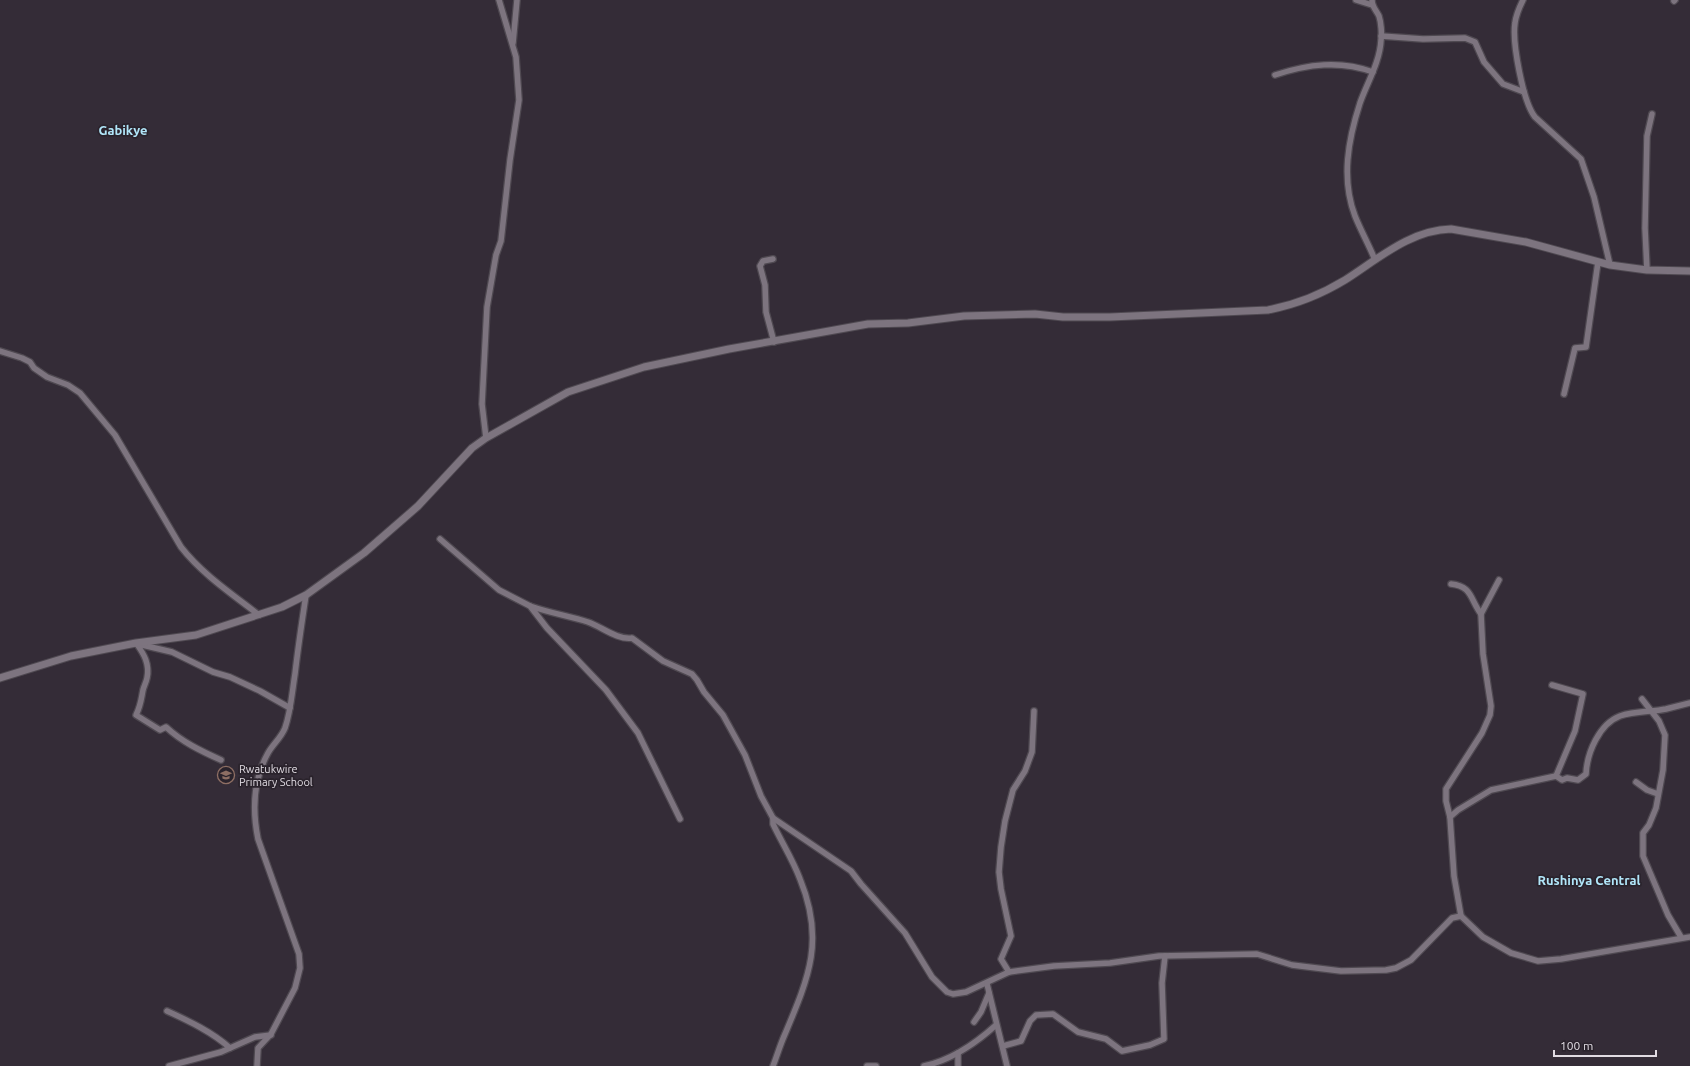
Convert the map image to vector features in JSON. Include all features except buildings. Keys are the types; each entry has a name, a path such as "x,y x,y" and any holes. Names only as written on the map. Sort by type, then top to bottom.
{"street":[{"path":"486,438 482,404 487,307 496,255 501,241 509,166 519,100 519,80 513,47 499,0"},
{"path":"513,47 517,0"},
{"path":"1356,0 1372,3 1379,17 1381,36 1379,54 1360,103 1350,140 1347,166 1347,187 1350,202 1375,260"},
{"path":"1523,0 1518,10 1514,32 1524,92 1530,110 1535,117 1581,159 1594,197 1610,265"},
{"path":"1381,36 1443,40 1465,38 1476,42 1484,62 1503,84 1524,92"},
{"path":"1275,75 1302,67 1328,64 1359,67 1373,72"},
{"path":"1647,270 1645,228 1647,136 1652,114"},
{"path":"0,678 71,656 136,643 196,635 282,607 306,595 364,553 406,516 472,448 486,438 568,392 607,378 652,365 729,349 868,324 908,323 964,316 1035,314 1063,317 1110,316 1268,310 1288,307 1343,281 1412,237 1435,230 1451,229 1526,242 1568,255 1610,265 1647,270 1690,270"},
{"path":"773,259 763,261 760,266 765,285 766,312 774,342"},
{"path":"1564,394 1575,348 1586,347 1598,262"},
{"path":"0,351 30,362 34,368 47,377 68,385 80,393 115,435 181,547 189,557 259,615"},
{"path":"440,539 499,590 530,606 552,614 588,623 624,639 632,638 663,660 692,674 724,715 745,755 761,796 773,818 851,870 861,884 905,933 932,977 947,992 960,994 987,984 1010,972 1054,966 1110,963 1166,956 1257,954 1292,965 1341,971 1386,970 1396,968 1411,960 1452,918 1461,916"},
{"path":"1481,614 1499,580"},
{"path":"1450,584 1458,585 1468,590 1481,614 1483,654 1491,706 1490,715 1482,733 1446,789 1450,817 1454,876 1461,916 1489,941 1523,958 1538,961 1561,959 1690,937"},
{"path":"257,1066 258,1048 271,1034 295,988 300,968 298,954 258,839 254,820 254,800 256,782 262,764 269,751 279,740 290,708 306,595"},
{"path":"530,606 547,628 606,690 638,733 680,819"},
{"path":"136,643 172,652 213,672 230,677 260,691 290,708"},
{"path":"136,643 145,656 148,666 142,703 136,715 160,730 166,727 181,740 205,754 221,760"},
{"path":"1552,686 1583,694 1575,732 1556,776"},
{"path":"1642,699 1652,710 1665,735 1662,770 1656,808 1649,825 1643,833 1643,856 1668,915 1681,938"},
{"path":"1450,817 1458,810 1492,790 1556,776 1562,780 1567,778 1578,780 1586,774 1586,764 1592,746 1605,727 1621,716 1666,709 1690,703"},
{"path":"1010,972 1001,959 1011,936 1002,901 999,872 1005,821 1013,790 1025,771 1032,752 1034,711"},
{"path":"1636,782 1647,790 1658,794"},
{"path":"773,818 773,824 792,858 804,888 814,943 808,977 773,1066"},
{"path":"1003,1046 1022,1042 1030,1021 1036,1014 1045,1013 1053,1014 1078,1032 1106,1039 1122,1051 1150,1045 1164,1039 1162,983 1166,956"},
{"path":"987,984 1007,1066"},
{"path":"974,1022 989,993"},
{"path":"167,1011 183,1018 210,1035 220,1039 230,1048"},
{"path":"924,1066 944,1061 958,1053 996,1025"},
{"path":"169,1066 230,1048 256,1037 271,1034"},
{"path":"958,1053 958,1066"},
{"path":"867,1066 876,1066"}],"place":[{"name":"Rwatukwire Primary School","path":"226,775"}],"district":[{"name":"Gabikye","path":"123,130"},
{"name":"Rushinya Central","path":"1589,880"}]}
